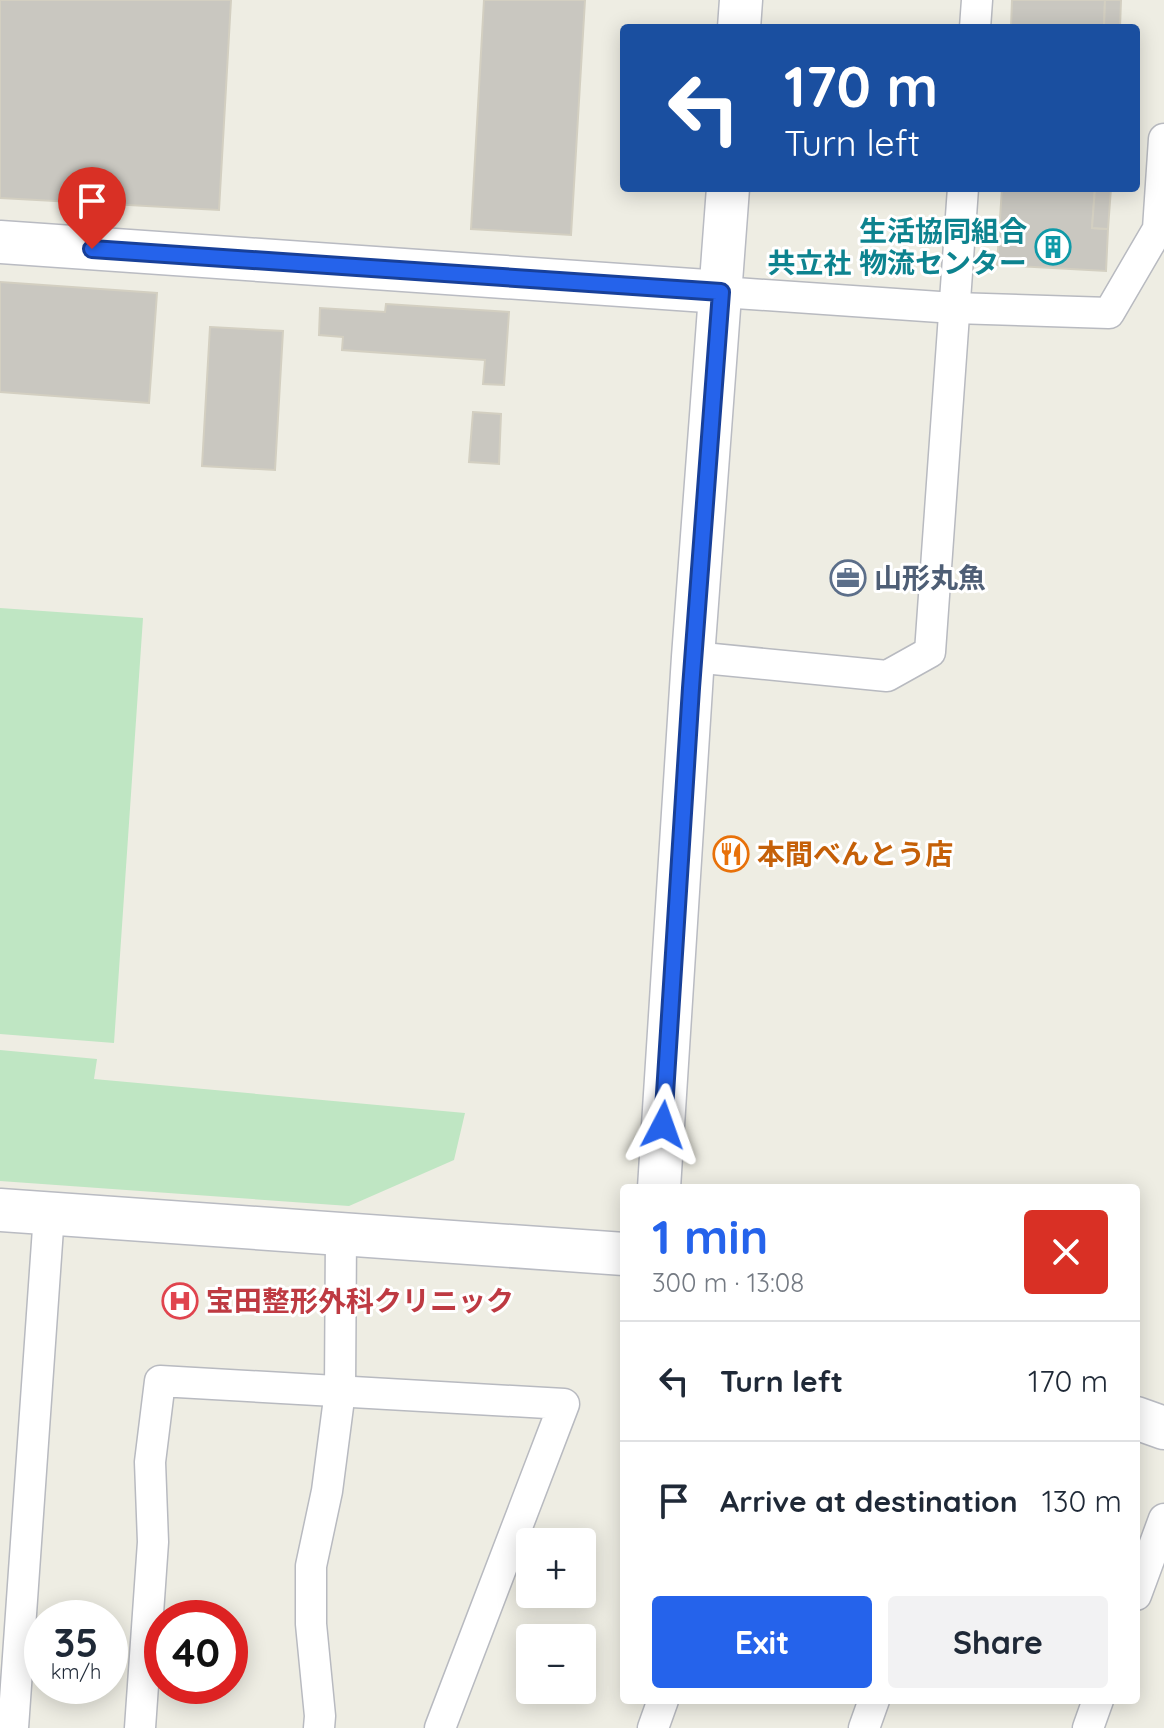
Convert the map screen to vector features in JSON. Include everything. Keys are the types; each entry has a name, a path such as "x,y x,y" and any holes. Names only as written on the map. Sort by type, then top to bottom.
{"street":[{"path":"739,24 741,0"},
{"path":"975,24 977,0"},
{"path":"0,242 954,308 1109,313 1158,229 1164,139"},
{"path":"659,1184 693,657 728,192"},
{"path":"693,657 887,676 930,652 963,192"},
{"path":"0,1210 620,1254"},
{"path":"13,1728 49,1214"},
{"path":"319,1728 311,1624 311,1566 327,1491 340,1391 341,1233"},
{"path":"140,1728 153,1542 150,1462 160,1381 564,1404 440,1728"},
{"path":"1140,1419 1164,1428"},
{"path":"1140,1584 1164,1519"},
{"path":"653,1728 662,1704"},
{"path":"864,1728 873,1704"},
{"path":"1088,1728 1097,1704"}],"green space":[{"path":"0,608 143,618 114,1043 0,1034"},
{"path":"0,1050 97,1059 94,1079 465,1113 454,1160 349,1206 0,1181"}],"building":[{"path":"0,0 231,0 219,210 0,198"},
{"path":"484,0 585,0 571,235 471,229"},
{"path":"1012,0 1105,0 1104,24 1011,24"},
{"path":"1105,0 1121,0 1120,24 1104,24"},
{"name":"生活協同組合 共立社 物流センター","path":"1002,192 1095,192 1092,228 1108,229 1106,271 997,265"},
{"path":"1095,192 1111,192 1108,229 1092,228"},
{"path":"0,282 157,293 149,403 0,392"},
{"path":"386,304 509,312 504,385 483,384 485,360 342,350 343,337 319,335 320,308 385,312"},
{"path":"210,327 283,331 275,470 202,466"},
{"path":"473,412 501,414 499,464 469,462"}],"place":[{"name":"生活協同組合 共立社 物流センター","path":"1053,247"},
{"name":"山形丸魚","path":"848,578"},
{"name":"本間べんとう店","path":"731,854"},
{"name":"宝田整形外科クリニック","path":"180,1301"}],"route":[{"path":"92,249 721,292 691,688 663,1125"}]}
